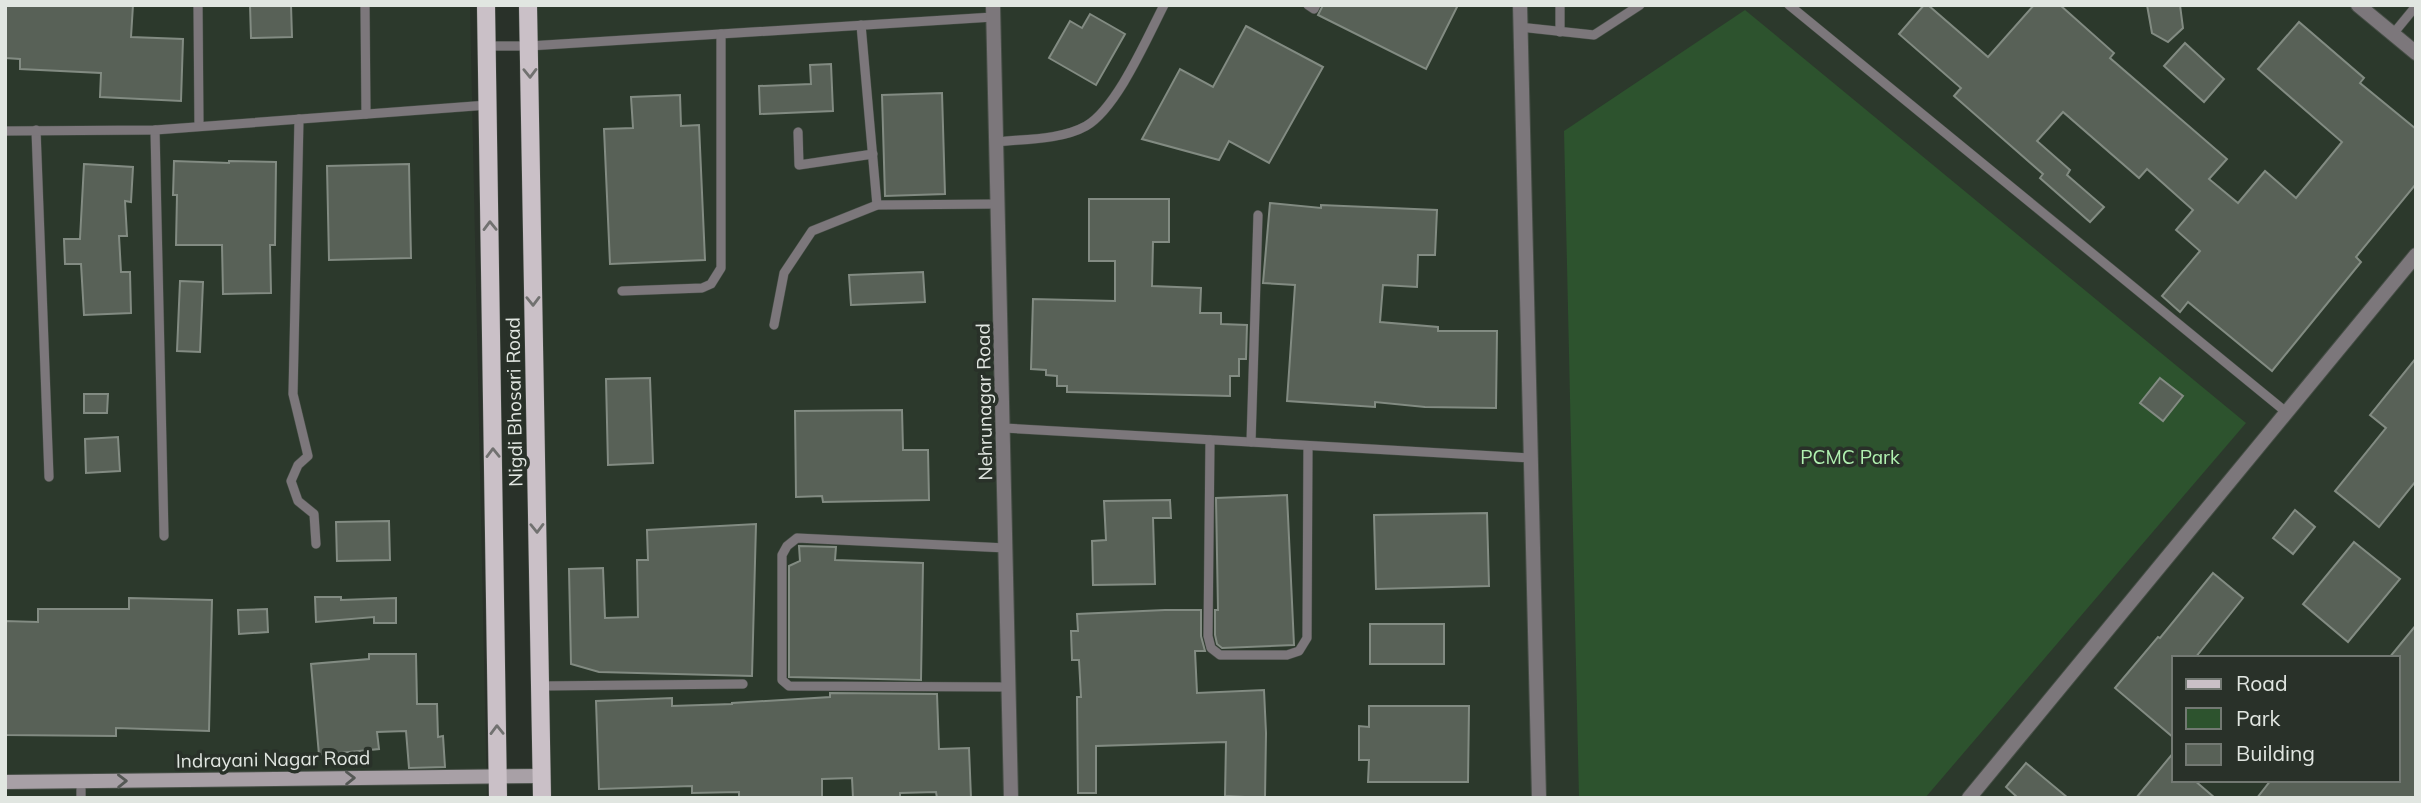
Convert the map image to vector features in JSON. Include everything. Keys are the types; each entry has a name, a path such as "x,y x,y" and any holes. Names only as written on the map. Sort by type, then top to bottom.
{"main road":[{"name":"Nigdi Bhosari Road","path":"486,5 498,798"},
{"name":"Nigdi Bhosari Road","path":"528,5 541,798"},
{"name":"Indrayani Nagar Road","path":"5,782 541,776"}],"street":[{"path":"1520,5 1539,798"},
{"path":"2358,5 2416,53"},
{"name":"Nehrunagar Road","path":"993,11 1011,798"},
{"path":"1969,798 2416,255"}],"lane":[{"path":"198,5 200,126"},
{"path":"365,5 366,114"},
{"path":"996,142 1061,134 1086,126 1107,108 1164,5"},
{"path":"1308,5 1314,9 1316,5"},
{"path":"1560,5 1560,32"},
{"path":"1520,27 1594,35 1640,5"},
{"path":"1789,5 2286,412"},
{"path":"2393,34 2416,6"},
{"path":"487,46 529,46 862,25 993,11"},
{"path":"862,25 877,205"},
{"path":"622,291 702,288 711,284 721,268 721,34"},
{"path":"5,131 155,130 488,105"},
{"path":"299,119 293,394 309,456 298,465 290,481 298,501 314,514 316,544"},
{"path":"36,130 49,477"},
{"path":"155,130 164,536"},
{"path":"798,131 799,165 873,154"},
{"path":"774,325 784,273 811,231 877,205 998,204"},
{"path":"1251,442 1258,215"},
{"path":"1004,428 1530,458"},
{"path":"1210,440 1208,636 1211,648 1220,655 1287,655 1299,651 1307,638 1308,446"},
{"path":"1006,548 797,538 787,546 782,555 782,680 789,686 1009,687"},
{"path":"540,686 743,684"},
{"path":"81,781 82,798"}],"shaded area":[{"path":"5,5 470,5 487,798 5,798"},
{"path":"533,5 2416,5 2416,798 547,798"}],"green space":[{"name":"PCMC Park","path":"1745,10 2246,423 1925,798 1579,798 1564,131"}],"building":[{"path":"5,5 133,5 131,37 183,39 181,101 100,97 101,73 20,69 20,59 5,58"},
{"path":"250,5 291,5 292,37 251,38"},
{"path":"1323,5 1458,5 1426,69 1318,15"},
{"path":"1924,5 1928,5 1988,57 2034,5 2060,5 2114,53 2110,58 2227,159 2209,179 2238,203 2265,171 2296,198 2342,142 2258,69 2299,22 2364,78 2360,83 2416,129 2416,184 2356,257 2361,262 2272,371 2188,302 2180,312 2162,296 2200,251 2176,230 2193,210 2147,169 2139,178 2063,112 2037,141 2070,170 2067,175 2104,207 2090,222 2040,178 2043,174 1954,96 1961,88 1899,34"},
{"path":"2147,5 2180,5 2183,28 2168,42 2152,33"},
{"path":"1090,14 1125,34 1096,85 1049,58 1070,21 1082,28"},
{"path":"1246,26 1323,67 1269,163 1229,141 1219,160 1142,139 1180,69 1213,87"},
{"path":"2185,43 2224,79 2204,102 2164,66"},
{"path":"831,64 833,111 760,114 759,86 811,84 810,65"},
{"path":"942,93 945,194 885,196 882,95"},
{"path":"680,95 681,126 699,125 705,260 610,264 604,129 633,128 631,97"},
{"path":"174,161 276,162 275,245 270,245 271,293 223,294 222,245 176,245 177,195 173,195"},
{"path":"84,164 133,167 131,202 125,201 127,236 119,236 121,272 130,272 131,313 84,315 81,264 65,264 64,239 80,239"},
{"path":"409,164 411,258 329,260 327,166"},
{"path":"1089,199 1169,199 1169,242 1153,242 1152,286 1201,288 1200,313 1221,313 1221,324 1247,325 1246,359 1239,359 1239,376 1230,376 1230,396 1067,392 1067,386 1057,386 1057,376 1046,375 1046,370 1031,369 1033,299 1115,301 1115,261 1089,261"},
{"path":"1270,203 1321,208 1321,205 1437,210 1435,255 1418,255 1417,287 1383,285 1380,322 1438,327 1438,331 1497,331 1496,408 1425,407 1375,402 1375,407 1287,401 1295,285 1263,283"},
{"path":"923,272 925,302 851,305 849,275"},
{"path":"180,281 203,282 200,352 177,351"},
{"path":"2416,358 2416,481 2379,527 2335,491 2386,428 2370,415"},
{"path":"650,378 653,463 608,465 606,379"},
{"path":"2160,378 2183,396 2163,421 2140,403"},
{"path":"84,394 108,394 107,413 84,413"},
{"path":"902,410 903,450 928,450 929,500 823,502 822,496 796,497 795,411"},
{"path":"118,437 120,471 86,473 85,439"},
{"path":"1287,495 1294,645 1222,648 1217,644 1215,635 1215,610 1218,610 1216,498"},
{"path":"1170,500 1171,518 1153,518 1155,584 1093,585 1092,541 1106,540 1104,501"},
{"path":"2295,510 2315,527 2293,554 2273,538"},
{"path":"1487,513 1489,586 1376,589 1374,515"},
{"path":"389,521 390,560 337,561 336,522"},
{"path":"756,524 752,676 599,672 571,664 569,569 603,568 605,618 638,617 637,560 648,560 647,530"},
{"path":"2354,542 2400,579 2348,642 2303,604"},
{"path":"799,546 836,547 835,560 923,563 921,680 789,677 789,566 800,561"},
{"path":"2213,573 2243,598 2197,656 2172,656 2172,736 2115,688 2158,637 2160,638"},
{"path":"315,597 341,597 341,600 396,598 396,623 374,623 374,617 316,622"},
{"path":"129,598 212,600 209,731 116,728 116,736 5,735 5,621 38,622 38,609 129,609"},
{"path":"267,609 268,632 239,634 238,610"},
{"path":"1201,610 1201,636 1205,651 1195,651 1197,693 1264,690 1265,798 1225,796 1226,742 1096,746 1096,793 1078,793 1077,697 1081,697 1079,660 1072,660 1071,631 1078,631 1077,614"},
{"path":"1370,624 1444,624 1444,664 1370,664"},
{"path":"2416,625 2416,798 2257,798 2269,782 2400,782 2400,656 2391,656"},
{"path":"369,654 416,654 417,704 437,704 438,737 443,736 445,767 409,768 406,731 377,732 379,749 319,755 311,664 369,659"},
{"path":"830,693 937,694 939,749 969,748 971,798 937,798 936,792 900,793 900,798 853,798 852,778 822,779 822,798 739,798 739,792 692,793 692,786 599,789 596,701 672,698 672,706 732,704 830,697"},
{"path":"1369,706 1469,706 1468,782 1368,782 1369,760 1359,760 1359,726 1369,727"},
{"path":"2172,754 2172,782 2196,782 2215,798 2136,798"},
{"path":"2026,763 2068,798 2018,798 2006,787"}]}
